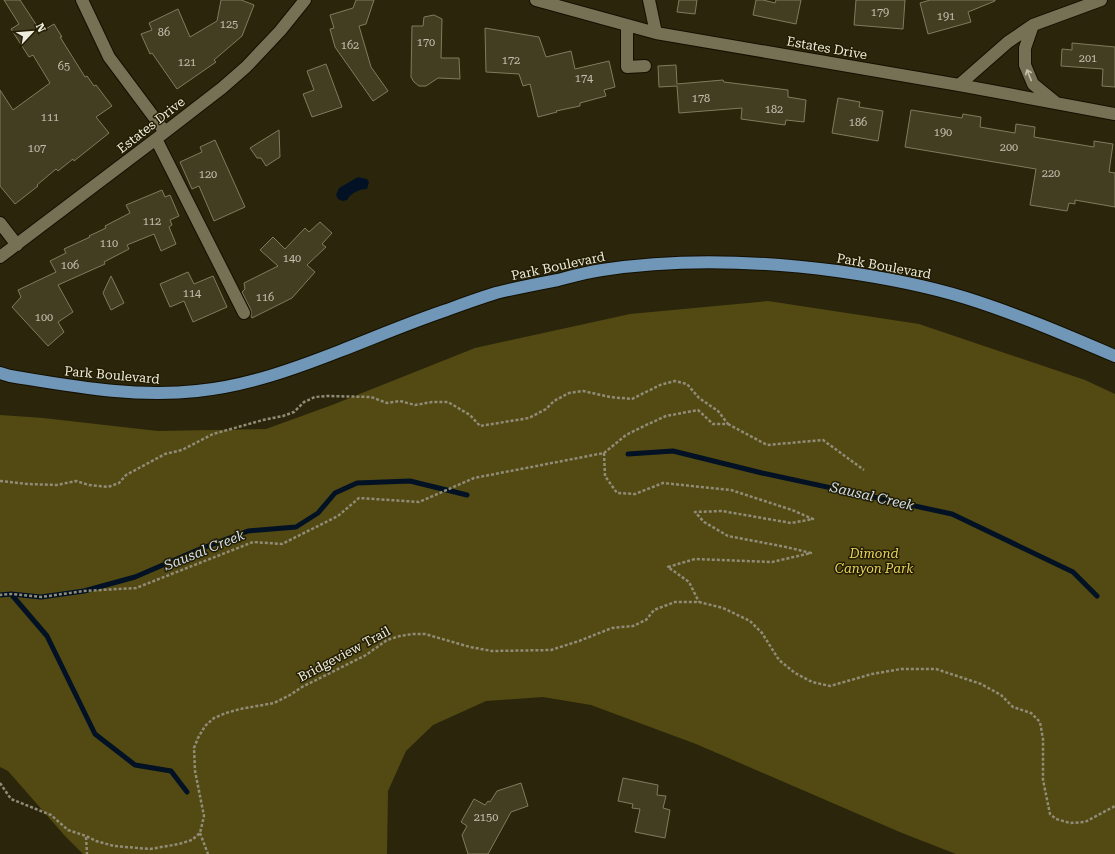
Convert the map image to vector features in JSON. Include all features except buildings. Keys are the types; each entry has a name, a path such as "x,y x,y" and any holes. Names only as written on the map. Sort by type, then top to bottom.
{"main road":[{"name":"Park Boulevard","path":"3,376 125,393 162,394 199,391 236,385 273,376 425,318 495,294 601,270 672,264 709,263 754,263 820,269 864,275 928,287 1005,311 1115,356"}],"street":[{"path":"82,0 109,56 161,135 244,313"},
{"name":"Estates Drive","path":"536,0 656,33 959,85 1115,114"},
{"path":"649,0 656,33"},
{"path":"959,85 1008,42 1033,25 1101,0"},
{"name":"Estates Drive","path":"0,257 222,88 246,67 280,31 300,3"},
{"path":"627,25 627,67 645,66"},
{"path":"1033,25 1025,48 1025,65 1033,84 1056,103"},
{"path":"0,223 17,244"}],"path":[{"path":"0,481 57,485 76,481 89,485 108,487 119,483 126,475 164,454 182,450 213,434 294,412 304,402 315,397 371,397 387,403 400,402 416,405 432,402 448,402 470,415 480,426 529,418 546,409 554,401 569,393 583,391 610,397 632,399 660,385 675,381 687,384 699,398 718,411 728,424 767,445 823,440 864,470"},
{"path":"0,595 11,594 41,597 84,591 136,588 253,542 282,544 338,516 359,498 420,502 474,478 604,453 626,435 666,416 698,410 713,424 728,424"},
{"path":"604,453 605,476 616,493 635,494 663,482 731,490 792,510 813,519 791,523 722,512 695,512 704,522 728,536 811,553 772,562 695,559 668,567 689,582 699,602"},
{"name":"Bridgeview Trail","path":"200,833 204,816 195,771 194,748 205,726 214,718 240,709 274,703 290,696 302,687 366,655 387,640 400,636 425,634 470,647 492,651 551,650 612,628 633,626 646,620 654,610 675,602 699,602 723,608 750,621 762,633 779,660 795,673 812,682 830,686 872,674 901,669 936,668 981,684 1002,695 1013,707 1031,712 1040,722 1043,739 1043,780 1050,814 1056,819 1070,823 1085,822 1115,806"},
{"path":"0,783 11,799 51,815 68,830 96,841 114,846 150,849 192,840 200,833 208,854"},
{"path":"86,836 87,854"},
{"path":"150,849 151,854"}],"green space":[{"name":"Dimond Canyon Park","path":"768,301 919,324 1085,380 1115,394 1115,854 956,854 902,833 696,744 591,705 543,697 486,701 433,725 406,751 388,791 387,854 83,854 65,836 8,771 0,767 0,415 43,418 158,431 266,429 332,405 475,348 630,314"}],"water":[{"path":"358,177 367,179 369,182 367,189 356,192 347,200 342,201 338,199 336,195 339,188"}],"waterway":[{"name":"Sausal Creek","path":"628,454 673,451 762,473 952,514 1073,572 1097,596"},
{"name":"Sausal Creek","path":"0,595 11,594 41,597 84,591 135,577 200,549 248,531 296,527 318,513 335,493 357,483 410,481 467,495"},
{"path":"11,594 47,636 95,734 135,765 171,771 187,792"}]}
